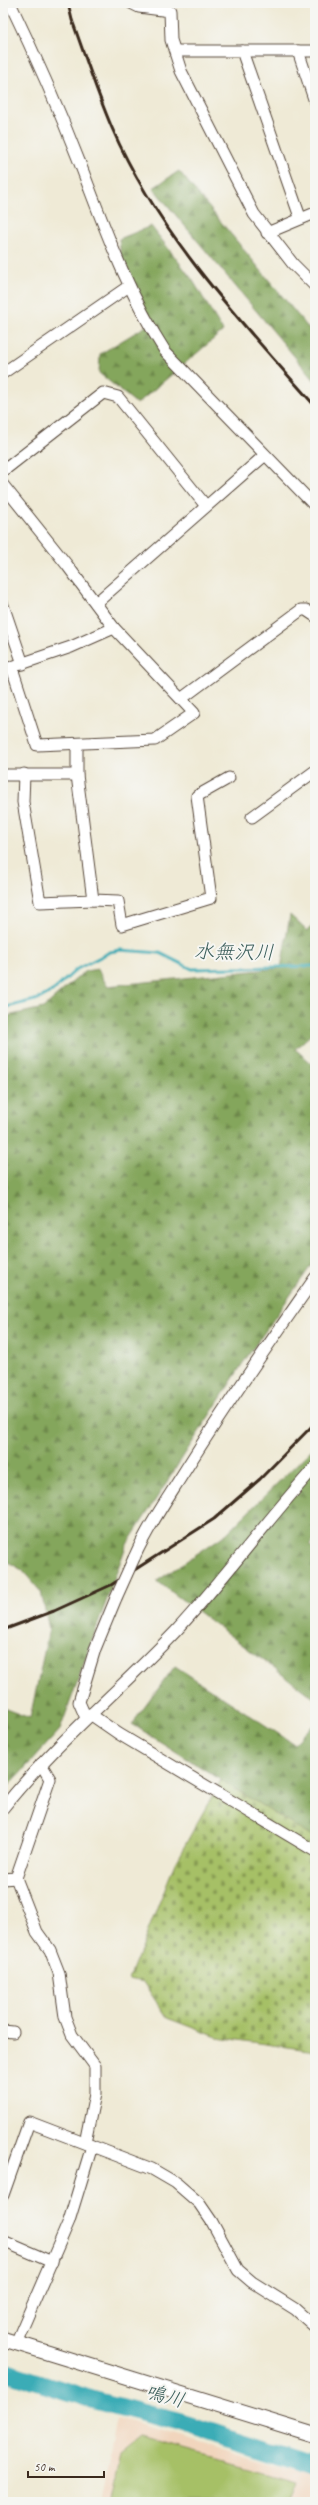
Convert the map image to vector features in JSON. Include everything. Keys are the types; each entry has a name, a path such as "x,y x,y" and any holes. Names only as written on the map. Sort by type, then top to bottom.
{"street":[{"path":"10,3 44,73 129,286 148,326 164,351 315,506"},
{"path":"131,3 139,8 170,11 171,40 188,85 254,214 267,233 315,286"},
{"path":"174,51 315,51"},
{"path":"242,51 300,217"},
{"path":"298,51 315,102"},
{"path":"267,233 300,217 315,213"},
{"path":"3,373 129,286"},
{"path":"3,471 103,393 111,393 118,397 206,506"},
{"path":"96,603 265,455"},
{"path":"3,485 114,628 194,713 155,740 103,742 77,745 37,745 7,669 114,628"},
{"path":"3,605 23,664"},
{"path":"182,699 301,610 306,610 315,616"},
{"path":"77,745 77,775 93,900"},
{"path":"252,817 315,771"},
{"path":"24,774 23,802 40,902 93,900 118,901 122,925 212,898 197,796 229,778"},
{"path":"3,775 77,775"},
{"path":"315,1278 260,1354 213,1425 144,1537 116,1598 95,1649 79,1702 88,1716 315,1851"},
{"path":"3,1808 23,1782 175,1631 241,1556 282,1502 315,1467"},
{"path":"41,1764 50,1778 16,1878 37,1932 50,1950 59,1973 65,2017 72,2035 94,2066 95,2094 88,2144 69,2221 52,2262 10,2341 315,2435"},
{"path":"3,1879 16,1878"},
{"path":"3,2195 29,2122 152,2169 176,2183 199,2203 212,2222 238,2270 252,2282 295,2309 315,2327"},
{"path":"3,2241 52,2262"}],"shaded area":[{"path":"117,2418 315,2475 315,2502 100,2502"}],"green space":[{"path":"179,171 315,336 315,381 153,188"},
{"path":"151,226 192,279 223,331 137,404 99,373 100,354 151,323 121,257 119,239"},
{"path":"290,915 307,931 315,922 315,1031 295,1049 315,1066 315,1260 243,1363 126,1546 60,1730 3,1792 3,1708 30,1718 49,1629 41,1592 22,1570 3,1559 3,1017 43,1008 85,971 98,969 107,986 281,968"},
{"path":"315,1446 315,1538 310,1545 315,1549 315,1699 157,1581 226,1534"},
{"path":"175,1666 294,1744 315,1723 315,1839 132,1724"},
{"path":"221,1780 315,1839 315,2051 217,2037 167,2018 143,1982 129,1979 175,1863"},
{"path":"140,2437 294,2480 286,2502 109,2502 120,2453"}],"waterway":[{"name":"水無沢川","path":"3,1008 39,999 54,990 77,969 110,952 120,950 160,953 192,969 315,966"},
{"name":"鳴川","path":"3,2371 97,2401 190,2425 315,2466"}],"railway":[{"path":"68,3 72,20 112,128 131,167 153,204 177,240 230,309 315,406"},
{"path":"3,1630 54,1611 111,1585 214,1519 260,1479 315,1423"}]}
